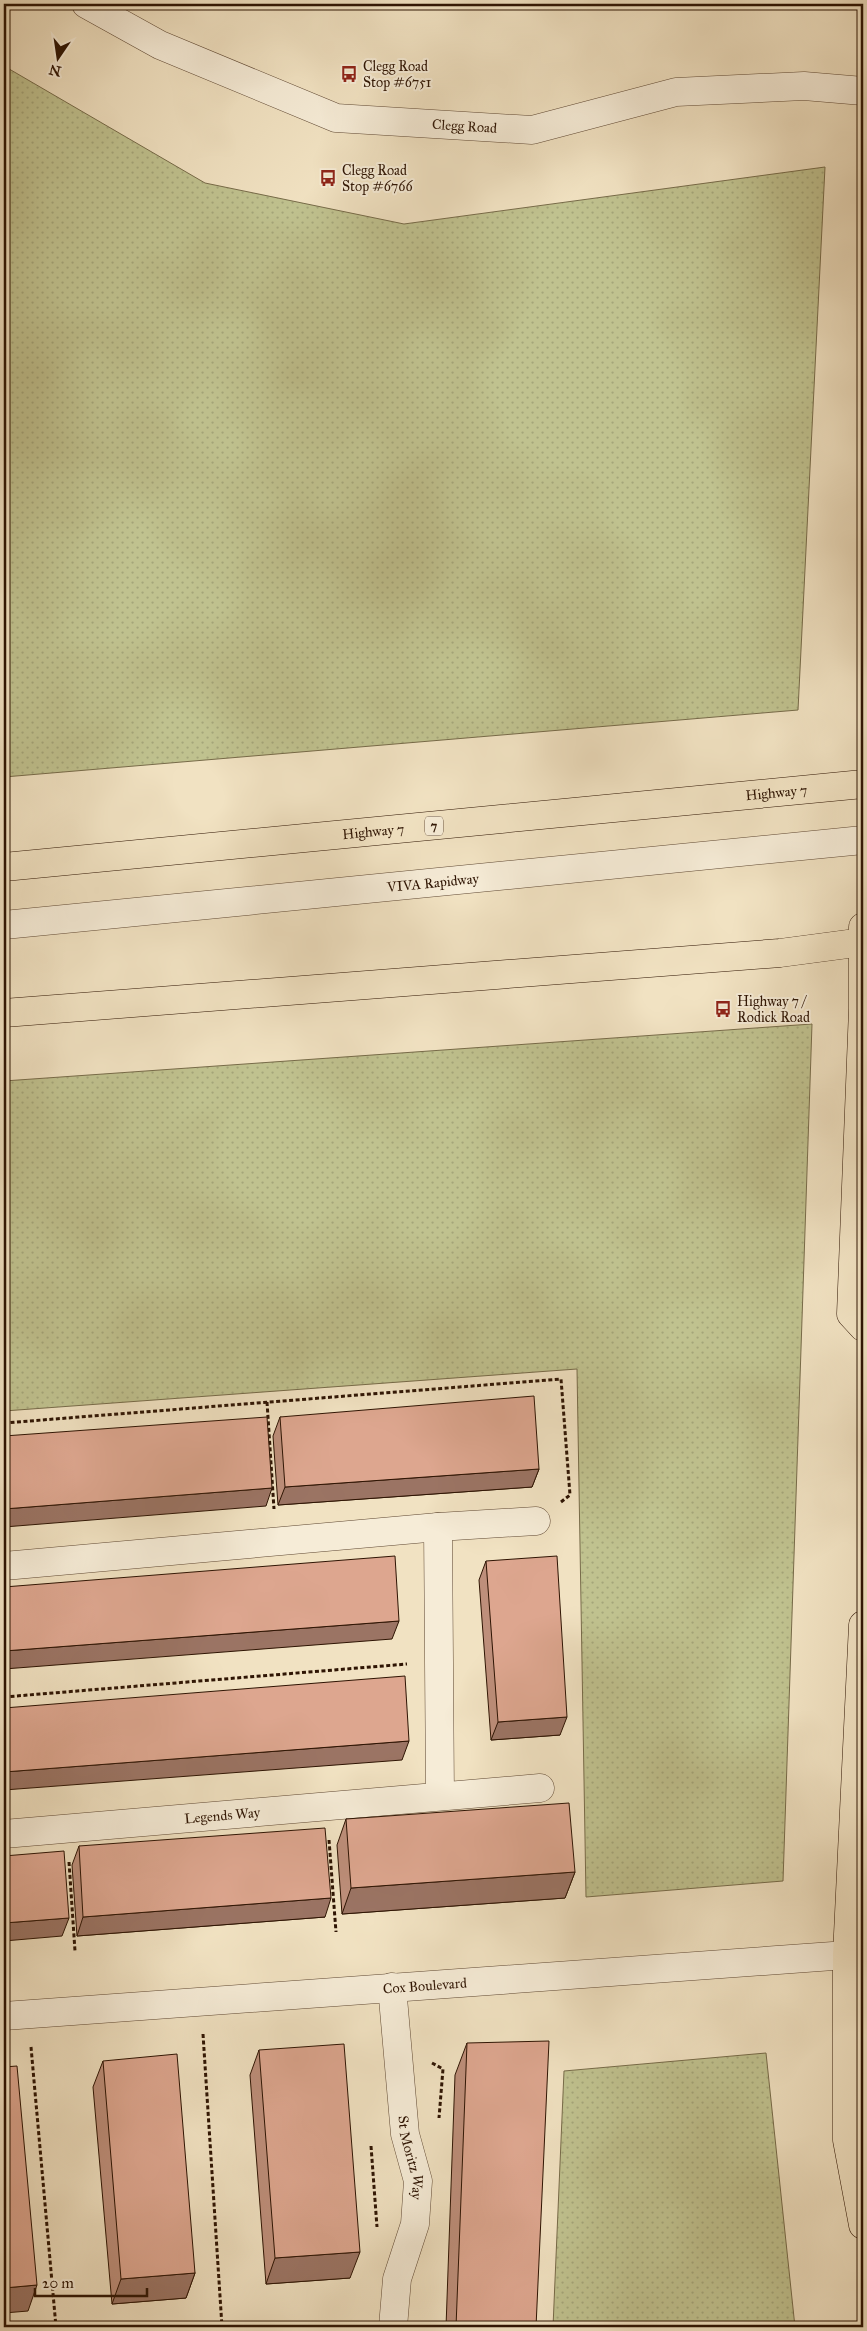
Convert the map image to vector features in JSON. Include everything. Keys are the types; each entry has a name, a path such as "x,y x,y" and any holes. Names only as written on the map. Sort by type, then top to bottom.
{"main road":[{"name":"Highway 7","path":"4,867 863,784"},
{"path":"4,1013 780,953 863,937 863,1009 850,1314 863,1327"},
{"path":"863,1625 847,1955 847,2140 863,2225"}],"street":[{"name":"Clegg Road","path":"86,4 160,45 336,118 532,130 676,92 804,86 863,91"},
{"name":"VIVA Rapidway","path":"4,925 863,840"},
{"path":"4,1566 438,1527 536,1521"},
{"path":"438,1527 440,1796"},
{"name":"Legends Way","path":"4,1834 540,1788"},
{"name":"Cox Boulevard","path":"4,2016 847,1955"},
{"name":"St Moritz Way","path":"392,1988 405,2134 418,2181 415,2224 397,2280 393,2327"}],"path":[{"path":"4,1423 561,1379 570,1495 536,1521"},
{"path":"267,1402 276,1542"},
{"path":"4,1697 439,1661"},
{"path":"326,1807 336,1932"},
{"path":"66,1829 75,1951"},
{"path":"203,2034 222,2327"},
{"path":"31,2047 56,2327"},
{"path":"371,2140 377,2228"},
{"path":"314,2327 363,2323"}],"green space":[{"path":"4,66 205,183 404,224 825,167 798,710 4,777"},
{"path":"812,1024 783,1881 586,1897 577,1369 4,1411 4,1081"},
{"path":"766,2053 795,2327 553,2327 564,2071"}],"building":[{"path":"534,1396 539,1469 285,1487 280,1417"},
{"path":"267,1417 272,1488 4,1509 4,1436"},
{"path":"395,1556 399,1621 4,1651 4,1587"},
{"path":"557,1556 567,1717 498,1722 486,1561"},
{"path":"405,1676 409,1741 4,1772 4,1708"},
{"path":"569,1803 575,1872 351,1888 346,1819"},
{"path":"325,1828 331,1898 83,1917 79,1846"},
{"path":"64,1851 69,1918 4,1923 4,1856"},
{"path":"549,2041 536,2327 456,2327 467,2043"},
{"path":"344,2044 360,2252 275,2258 259,2050"},
{"path":"177,2054 195,2273 121,2279 103,2061"},
{"path":"17,2066 37,2285 4,2288 4,2067"}],"place":[{"name":"Clegg Road Stop #6751","path":"349,74"},
{"name":"Clegg Road Stop #6766","path":"328,178"},
{"name":"Highway 7 / Rodick Road","path":"723,1009"}]}
